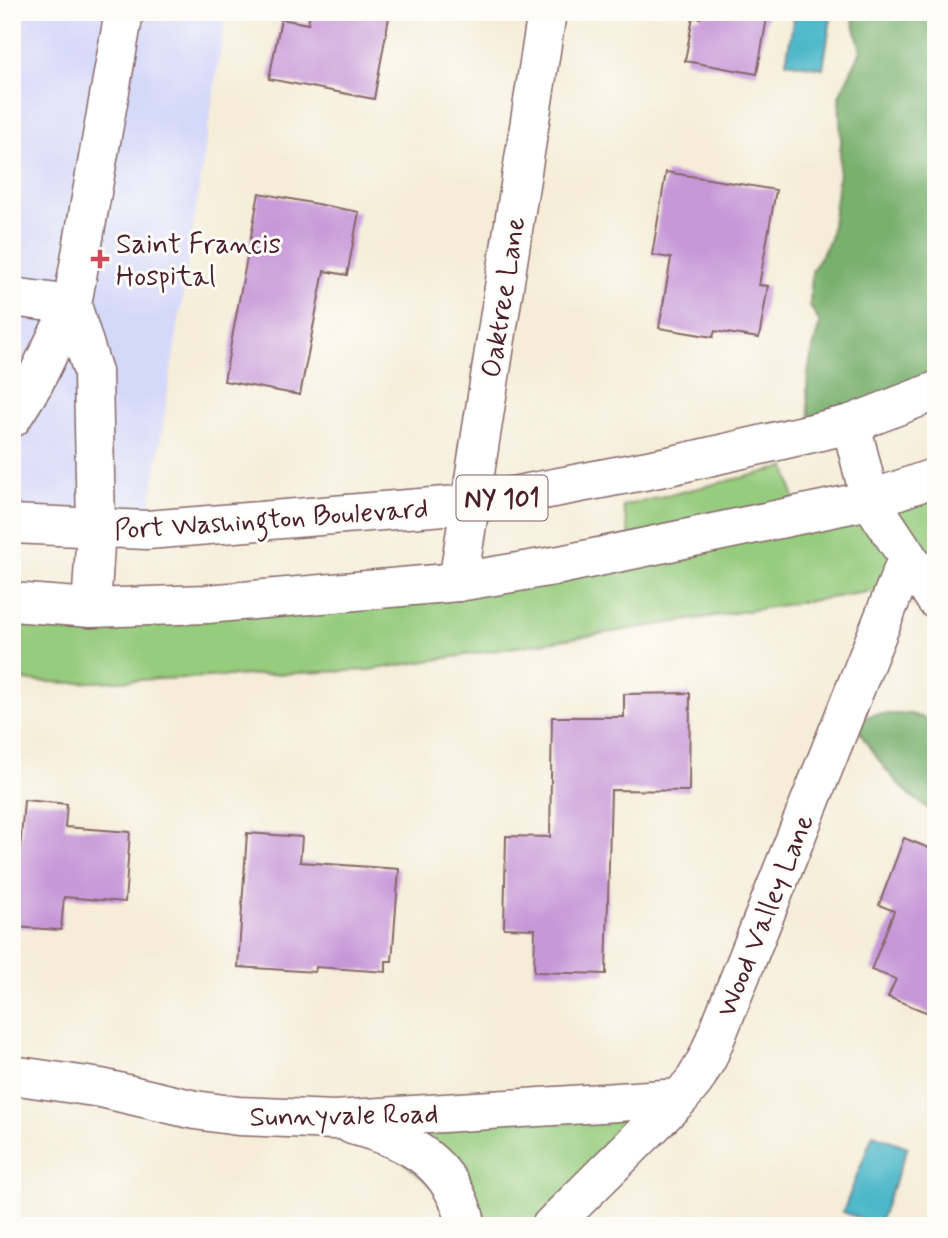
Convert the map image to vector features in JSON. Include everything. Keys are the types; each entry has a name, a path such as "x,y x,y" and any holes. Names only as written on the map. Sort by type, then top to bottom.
{"street":[{"path":"12,418 34,383 72,305 124,12"},
{"name":"Oaktree Lane","path":"458,583 547,12"},
{"path":"12,296 72,305"},
{"path":"72,305 93,372 96,529 91,608"},
{"name":"Port Washington Boulevard","path":"12,524 147,530 470,504 669,466 851,425 936,391"},
{"path":"851,425 870,500 936,600"},
{"path":"12,602 91,608 206,604 458,583 560,565 870,500 936,477"},
{"name":"Wood Valley Lane","path":"551,1226 680,1098 695,1080 708,1057 907,559"},
{"name":"Sunnyvale Road","path":"12,1075 101,1088 195,1110 238,1116 334,1120 680,1098"},
{"path":"334,1120 363,1128 419,1153 442,1170 456,1189 467,1226"}],"shaded area":[{"name":"Saint Francis Hospital","path":"12,12 226,12 147,530 12,524"}],"green space":[{"path":"851,12 936,12 936,380 811,422 807,384 820,323 810,306 812,271 830,240 841,139 839,96 861,51"},
{"path":"786,467 794,499 630,538 623,506"},
{"path":"936,477 936,547 904,561 892,588 370,670 70,683 12,680 12,602 471,588"},
{"path":"876,714 911,714 936,722 936,813 899,784 878,760 852,721"},
{"path":"680,1098 551,1226 467,1226 464,1213 363,1128"}],"water":[{"path":"795,12 832,12 823,68 786,62"},
{"path":"873,1134 908,1147 878,1225 843,1212"}],"building":[{"path":"310,12 390,12 374,99 269,79 281,19 308,24"},
{"path":"701,12 768,12 757,74 685,61 693,17 700,18"},
{"path":"666,172 776,190 759,285 768,286 759,338 715,331 713,337 659,328 671,258 652,255"},
{"path":"259,193 359,212 347,275 324,271 300,395 224,381"},
{"path":"690,693 689,791 611,790 606,974 534,972 535,929 504,928 506,836 550,837 552,717 624,717 624,694"},
{"path":"24,800 67,804 65,827 130,832 125,902 64,897 61,930 14,927"},
{"path":"247,833 302,837 300,862 399,869 392,961 386,961 386,972 316,967 315,972 238,967"},
{"path":"904,838 936,851 936,1016 888,997 896,979 871,970 894,911 879,905"}],"place":[{"name":"Saint Francis Hospital","path":"100,259"}]}
